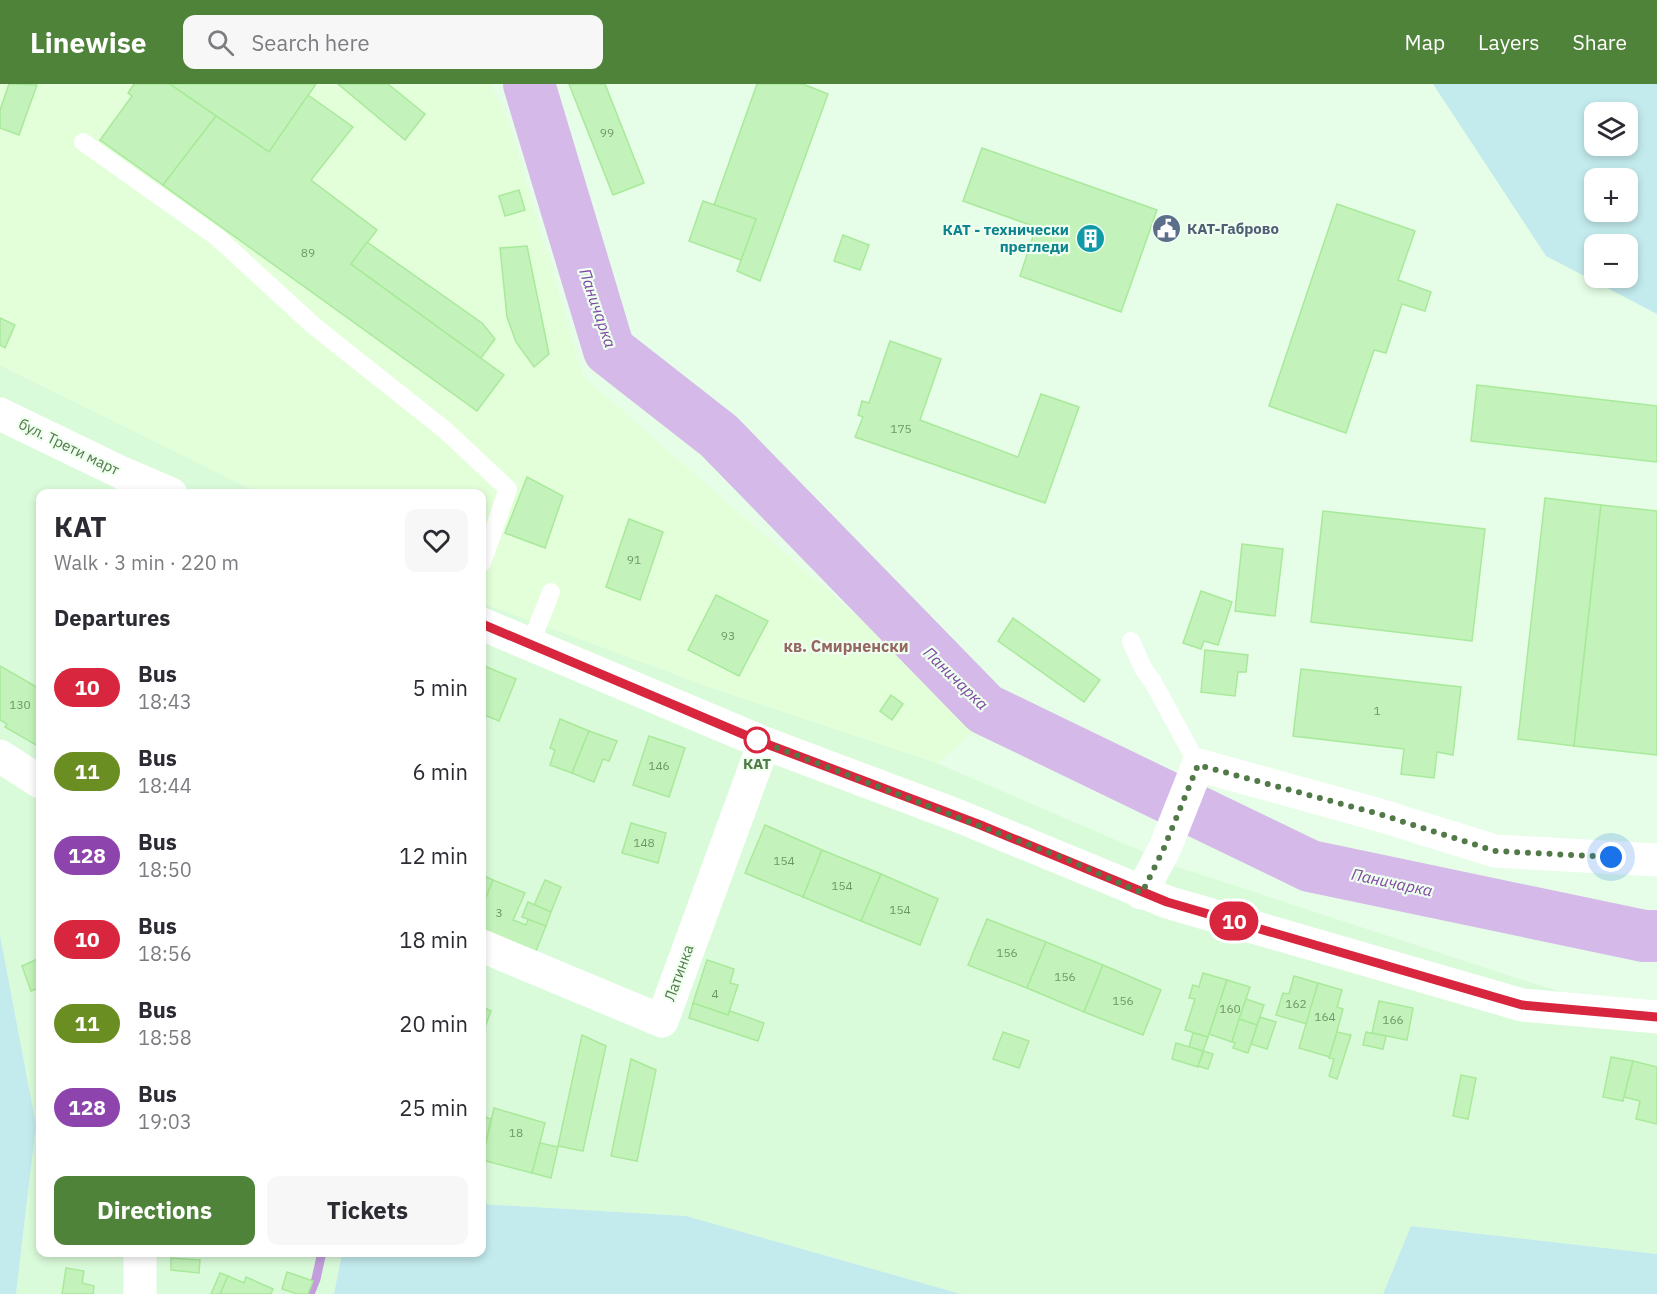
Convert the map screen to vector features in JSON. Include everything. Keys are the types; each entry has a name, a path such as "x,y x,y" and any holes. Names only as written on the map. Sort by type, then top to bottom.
{"street":[{"name":"бул. Трети март","path":"0,414 159,489"},
{"path":"486,626 764,743 1066,859 1142,893 1522,1005 1657,1017"},
{"name":"Латинка","path":"486,948 662,1021 764,743"},
{"path":"0,756 36,779"},
{"path":"1142,893 1164,848 1194,773 1379,814 1495,851 1657,860"},
{"path":"140,1257 140,1294"}],"lane":[{"path":"83,142 217,237 314,326 445,430 508,489 486,552"},
{"path":"530,645 551,592"},
{"path":"1131,641 1143,670 1153,682 1194,773"}],"shaded area":[{"path":"0,84 490,84 506,114 583,376 981,725 937,763 718,690 486,604 486,489 251,489 0,365"},
{"path":"1433,84 1657,84 1657,314 1607,288 1638,288 1638,234 1584,234 1584,276 1546,256"},
{"path":"0,365 251,489 36,489 36,1125 0,935"},
{"path":"486,604 718,690 937,763 1181,868 1532,983 1657,1021 1657,1254 1412,1226 1383,1294 961,1294 686,1216 486,1204"},
{"path":"0,935 36,1125 16,1294 0,1294"},
{"path":"36,1125 36,1257 341,1257 334,1294 16,1294"},
{"path":"486,1204 686,1216 961,1294 334,1294 341,1257 486,1257"},
{"path":"1411,1226 1657,1254 1657,1294 1383,1294"}],"building":[{"path":"9,84 37,85 19,135 0,128 0,110"},
{"path":"134,84 170,84 216,116 163,185 100,140 132,96 128,93"},
{"path":"170,84 316,84 269,152"},
{"path":"338,84 388,84 425,114 405,140"},
{"path":"569,84 605,84 644,183 613,195"},
{"path":"757,84 803,84 828,94 760,281 737,271 756,219 714,205"},
{"path":"308,95 353,127 311,180 377,230 351,264 504,375 477,411 163,185 216,116 269,152"},
{"name":"КАТ - технически прегледи","path":"982,148 1157,210 1121,312 1020,276 1036,227 963,201"},
{"path":"519,190 525,210 505,216 499,196"},
{"path":"703,201 756,219 741,260 689,241"},
{"path":"1337,204 1415,231 1398,280 1431,292 1425,311 1402,304 1386,353 1374,350 1346,433 1269,406"},
{"path":"843,235 869,245 860,270 834,261"},
{"path":"367,242 482,323 495,339 481,358 351,264"},
{"path":"527,246 549,354 534,367 516,342 507,317 500,248"},
{"path":"0,318 15,325 5,348 0,345"},
{"path":"890,341 941,359 920,420 1018,457 1041,394 1079,407 1045,503 855,437 863,417 858,415 862,401 869,403"},
{"path":"1477,385 1657,406 1657,462 1471,441"},
{"path":"527,477 563,496 545,548 505,533"},
{"path":"1545,498 1601,505 1574,746 1518,739"},
{"path":"1601,505 1657,511 1657,755 1574,746"},
{"path":"1323,511 1485,529 1472,641 1311,622"},
{"path":"629,519 663,532 640,600 606,587"},
{"path":"1242,544 1283,549 1275,616 1235,611"},
{"path":"1201,591 1232,602 1218,645 1204,641 1201,649 1183,643"},
{"path":"716,595 768,621 739,676 688,650"},
{"path":"1013,618 1100,680 1084,702 998,641"},
{"path":"1205,650 1248,655 1246,672 1238,672 1235,696 1201,692"},
{"path":"0,666 36,687 36,745 5,727 7,724 0,720"},
{"path":"486,667 516,679 499,721 486,716"},
{"path":"1301,669 1461,687 1453,755 1437,752 1434,778 1401,774 1404,749 1293,736"},
{"path":"891,695 903,704 892,720 880,711"},
{"path":"560,719 589,731 572,773 550,765 555,750 550,748"},
{"path":"589,731 617,741 609,761 603,759 594,782 572,773"},
{"path":"649,736 685,748 669,797 633,785"},
{"path":"631,823 666,833 658,863 622,853"},
{"path":"765,825 822,850 803,897 745,873"},
{"path":"822,850 881,874 861,921 803,897"},
{"path":"881,874 938,899 920,945 861,921"},
{"path":"486,877 493,880 486,897"},
{"path":"493,880 525,893 513,920 526,925 528,919 546,926 534,956 486,936 486,897"},
{"path":"545,880 561,887 551,912 534,905"},
{"path":"528,902 551,912 546,926 522,917"},
{"path":"987,919 1046,942 1027,988 968,965"},
{"path":"1046,942 1103,965 1084,1012 1027,988"},
{"path":"36,960 36,989 31,991 22,966"},
{"path":"707,960 734,969 730,983 738,985 728,1015 693,1003"},
{"path":"1103,965 1161,990 1143,1035 1084,1012"},
{"path":"1203,973 1227,980 1208,1037 1185,1030 1195,999 1189,998 1193,985 1199,987"},
{"path":"1294,976 1318,983 1307,1024 1276,1015 1283,993 1289,994"},
{"path":"1227,980 1250,987 1232,1042 1209,1034"},
{"path":"1318,983 1342,990 1337,1007 1343,1009 1330,1057 1299,1048"},
{"path":"1246,999 1264,1005 1257,1025 1239,1019"},
{"path":"1379,1001 1413,1008 1407,1040 1372,1033"},
{"path":"693,1003 728,1015 730,1011 764,1023 758,1041 689,1018"},
{"path":"486,1009 491,1011 486,1024"},
{"path":"1260,1017 1276,1022 1267,1049 1251,1044"},
{"path":"1239,1019 1257,1025 1248,1053 1233,1048 1235,1043 1232,1042"},
{"path":"1003,1032 1029,1041 1019,1068 993,1059"},
{"path":"1337,1032 1351,1035 1337,1079 1329,1076 1334,1059 1329,1058"},
{"path":"1366,1032 1386,1036 1383,1049 1363,1045"},
{"path":"1193,1033 1208,1037 1203,1051 1189,1047"},
{"path":"582,1035 606,1046 583,1151 558,1146"},
{"path":"1176,1043 1203,1051 1198,1067 1172,1059"},
{"path":"1204,1051 1213,1054 1208,1069 1198,1066"},
{"path":"1611,1057 1633,1061 1623,1101 1603,1097"},
{"path":"631,1059 656,1070 637,1161 611,1156"},
{"path":"1633,1061 1657,1067 1657,1124 1636,1119 1640,1101 1624,1097"},
{"path":"1461,1075 1476,1078 1468,1119 1453,1116"},
{"path":"494,1108 545,1123 532,1173 486,1161 486,1143"},
{"path":"486,1117 491,1119 486,1142"},
{"path":"540,1143 558,1147 551,1178 532,1173"},
{"path":"171,1258 200,1260 199,1273 171,1270"},
{"path":"66,1268 84,1271 82,1283 94,1286 93,1294 62,1294"},
{"path":"287,1272 313,1281 308,1294 297,1294 282,1289"},
{"path":"220,1273 228,1276 220,1294 211,1294"},
{"path":"228,1276 244,1283 246,1277 273,1289 271,1294 220,1294"}],"waterway":[{"name":"Паничарка","path":"529,84 609,350 719,436 985,709 1310,866 1644,936 1657,936"},
{"path":"310,1294 321,1257"}],"bus line":[{"name":"10","path":"486,626 764,743 978,824 1167,902 1522,1005 1657,1017"}],"place":[{"name":"КАТ-Габрово","path":"1166,229"},
{"name":"КАТ - технически прегледи","path":"1090,239"},
{"name":"КАТ","path":"757,740"}],"district":[{"name":"кв. Смирненски","path":"846,646"}],"route":[{"path":"757,740 956,815 1066,859 1142,893 1164,848 1198,765 1379,814 1495,851 1611,857"}]}
